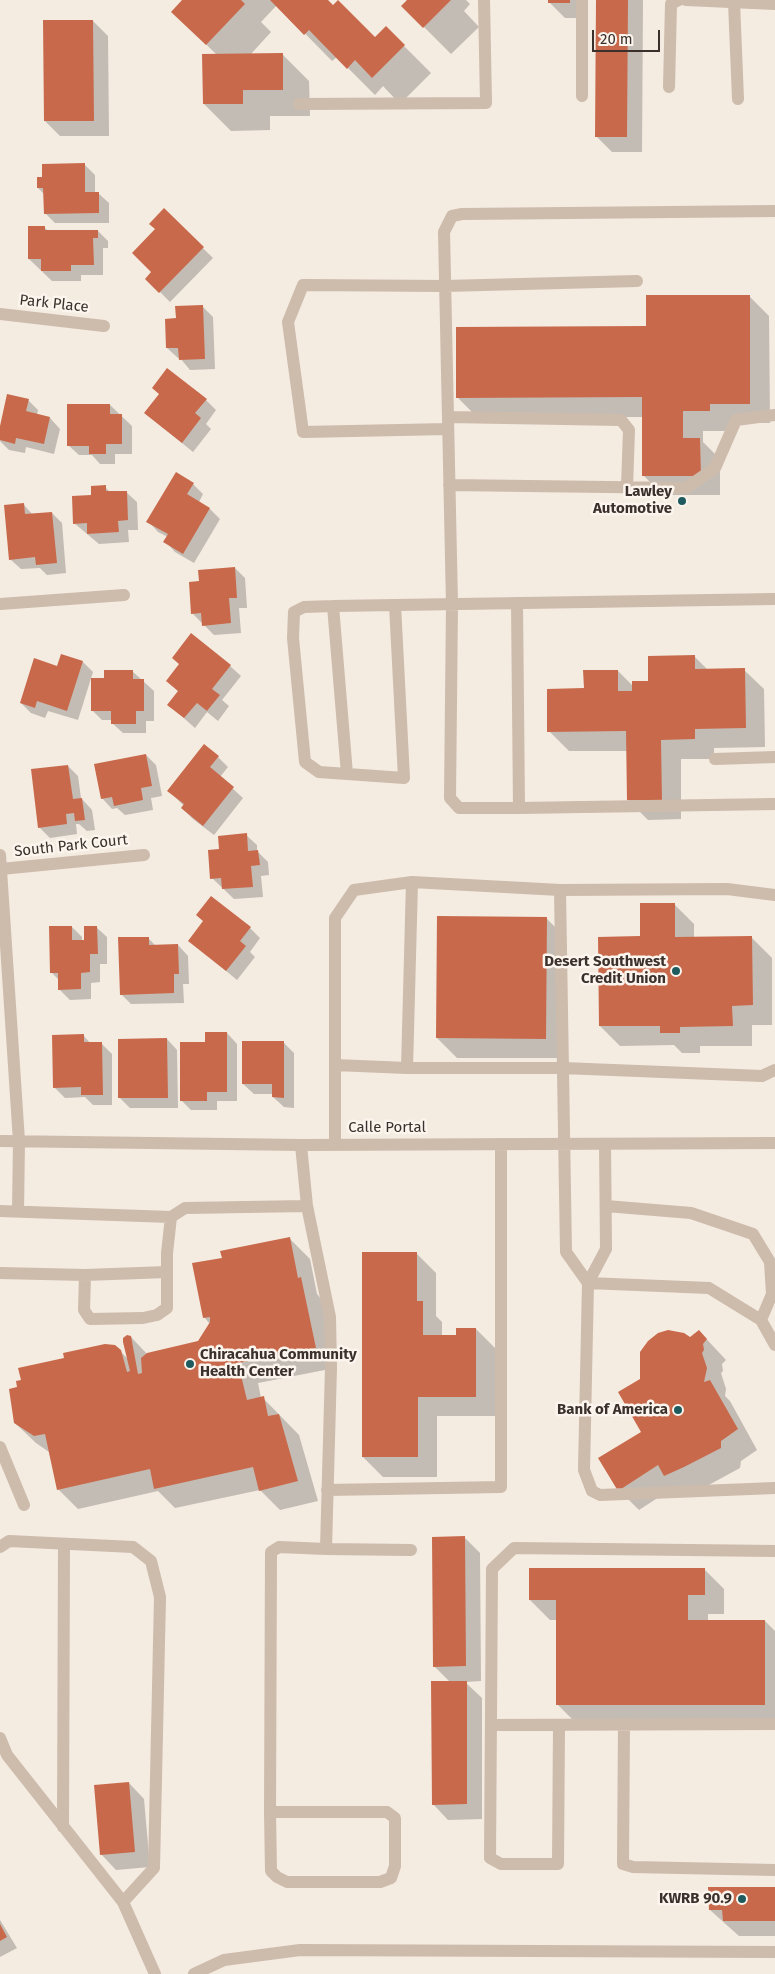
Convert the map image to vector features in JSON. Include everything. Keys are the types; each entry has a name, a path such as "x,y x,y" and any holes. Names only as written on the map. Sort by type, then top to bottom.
{"street":[{"path":"299,104 486,103 484,0"},
{"path":"582,0 582,96"},
{"path":"669,87 671,4 679,0"},
{"path":"686,0 775,4"},
{"path":"734,2 738,98"},
{"path":"775,211 462,214 452,216 444,232 452,604 450,798 459,808 775,804"},
{"path":"628,487 629,430 621,420 448,423 303,432 288,322 303,285 445,286 637,281"},
{"name":"Park Place","path":"0,314 104,326"},
{"path":"449,485 686,488 715,468 736,420 775,415"},
{"path":"0,604 124,595"},
{"path":"395,605 404,778 319,772 305,762 293,638 294,612 304,606 775,599"},
{"path":"517,603 519,808"},
{"path":"333,606 347,774"},
{"path":"715,759 775,757"},
{"path":"0,855 19,1141 18,1212"},
{"name":"South Park Court","path":"1,869 144,855"},
{"path":"408,1068 412,882"},
{"path":"335,1145 335,918 354,890 412,882 560,890 727,889 775,895"},
{"path":"560,890 566,1252 588,1282"},
{"path":"335,1065 408,1068 563,1068 762,1076 775,1070"},
{"name":"Calle Portal","path":"0,1141 301,1145 775,1143"},
{"path":"328,1490 501,1487 501,1144"},
{"path":"605,1144 606,1249 588,1282 584,1470 592,1491 600,1494 775,1488"},
{"path":"301,1145 308,1206 330,1317 331,1367 326,1549"},
{"path":"0,1211 171,1217 185,1208 308,1206"},
{"path":"606,1206 691,1213 753,1234 770,1262 772,1294 761,1320"},
{"path":"85,1275 84,1310 90,1319 143,1318 157,1315 167,1308 167,1253 171,1217"},
{"path":"0,1273 85,1275 167,1272"},
{"path":"588,1282 709,1288 761,1320 775,1345"},
{"path":"0,1447 24,1505"},
{"path":"0,1547 9,1541 133,1547 151,1561 160,1597 154,1868 123,1902"},
{"path":"63,1827 64,1544"},
{"path":"270,1812 387,1812 395,1818 395,1866 391,1878 380,1882 287,1882 277,1877 271,1871 270,1812 271,1552 279,1547 411,1550"},
{"path":"559,1725 558,1864 501,1864 490,1858 492,1569 514,1548 775,1551"},
{"path":"624,1724 623,1864 633,1867 775,1870"},
{"path":"491,1725 775,1724"},
{"path":"0,1738 7,1755 123,1902 155,1974"},
{"path":"194,1974 224,1960 300,1950 775,1952"}],"building":[{"path":"182,0 241,0 245,4 206,45 171,12"},
{"path":"270,0 328,0 333,5 338,0 375,37 386,26 405,45 372,78 355,60 347,69 309,30 304,35"},
{"path":"407,0 451,0 423,28 401,6"},
{"path":"548,0 570,0 570,3 548,3"},
{"path":"596,0 628,0 627,137 595,137"},
{"path":"43,20 93,20 94,121 44,121"},
{"path":"283,53 283,90 243,90 243,104 203,104 202,54"},
{"path":"85,163 85,192 99,192 99,213 44,214 43,188 37,188 37,177 42,177 42,164"},
{"path":"164,208 204,247 159,293 145,279 151,272 132,253 155,229 149,224"},
{"path":"28,226 45,226 45,230 98,230 98,238 93,238 94,265 71,265 71,271 41,271 41,259 28,259"},
{"path":"646,295 750,295 750,404 710,404 710,411 683,411 683,438 700,438 701,476 642,476 642,397 456,398 456,327 646,326"},
{"path":"203,305 205,359 179,360 178,348 166,348 165,319 176,318 175,306"},
{"path":"167,368 207,399 195,413 201,418 182,443 144,413 159,394 152,388"},
{"path":"7,394 29,399 26,411 50,417 44,444 16,438 15,444 0,440 0,426"},
{"path":"67,404 110,404 110,414 122,414 122,444 106,444 106,454 89,454 89,446 67,446"},
{"path":"176,472 194,483 187,494 210,508 183,554 163,542 168,534 146,522"},
{"path":"106,485 106,491 127,491 128,520 118,521 119,532 87,534 87,523 73,524 72,496 91,495 91,486"},
{"path":"24,503 25,514 52,512 57,563 36,565 35,557 9,560 4,505"},
{"path":"235,567 237,598 229,598 231,623 202,626 201,613 191,614 189,582 199,581 198,570"},
{"path":"191,633 231,665 212,689 220,695 207,711 197,703 184,718 167,705 178,691 166,681 179,664 172,658"},
{"path":"61,654 83,661 67,711 37,701 35,708 20,703 34,658 57,666"},
{"path":"695,655 695,669 745,668 746,728 695,729 695,739 661,740 662,800 627,800 626,731 547,732 547,689 584,688 583,670 618,670 618,691 632,691 632,681 648,681 648,656"},
{"path":"104,670 133,670 133,679 144,679 144,711 136,711 136,724 111,724 111,711 91,711 91,678 104,678"},
{"path":"204,744 219,756 210,767 234,787 203,826 181,808 184,804 167,791"},
{"path":"146,754 152,786 141,788 143,800 114,806 112,797 101,799 94,764"},
{"path":"68,765 73,799 82,798 85,820 75,821 74,813 66,814 67,824 38,828 31,769"},
{"path":"247,833 248,851 258,850 260,865 251,866 253,887 222,889 221,878 210,879 208,850 219,849 218,836"},
{"path":"211,896 251,927 240,941 246,946 226,971 188,941 203,921 196,915"},
{"name":"Desert Southwest Credit Union","path":"640,903 675,903 675,937 752,936 753,1005 732,1006 733,1026 680,1027 680,1033 660,1033 660,1026 599,1026 598,937 640,936"},
{"path":"437,916 547,917 546,1039 436,1038"},
{"path":"49,926 72,926 72,940 84,940 84,926 97,926 98,954 90,954 90,972 81,973 81,989 58,990 58,973 50,973"},
{"path":"118,937 149,937 149,945 178,944 179,974 174,974 174,993 120,995"},
{"path":"205,1032 227,1032 227,1092 207,1092 207,1101 180,1101 180,1042 205,1042"},
{"path":"84,1034 84,1042 102,1042 103,1095 81,1095 81,1087 53,1088 52,1035"},
{"path":"167,1038 168,1098 118,1098 118,1039"},
{"path":"242,1041 284,1041 284,1098 272,1097 272,1084 242,1084"},
{"name":"Chiracahua Community Health Center","path":"290,1237 298,1278 301,1277 316,1348 238,1363 247,1400 264,1396 268,1416 279,1414 298,1481 259,1491 253,1467 154,1489 150,1469 57,1490 45,1434 34,1436 14,1423 9,1389 17,1387 16,1381 21,1380 18,1368 64,1358 63,1353 105,1344 115,1345 121,1350 127,1372 130,1371 123,1338 127,1335 131,1336 138,1374 142,1373 141,1358 147,1353 198,1341 210,1322 210,1317 203,1318 192,1263 222,1258 220,1251"},
{"path":"362,1252 417,1252 417,1301 423,1301 423,1335 456,1335 456,1328 476,1328 476,1397 418,1397 418,1457 362,1457"},
{"name":"Bank of America","path":"668,1330 684,1333 690,1337 699,1330 707,1339 703,1344 704,1350 702,1353 707,1368 704,1382 710,1380 738,1429 721,1441 721,1448 664,1476 658,1465 618,1491 598,1458 641,1432 618,1392 640,1379 640,1352 648,1341 658,1333"},
{"path":"465,1536 466,1666 433,1667 432,1537"},
{"path":"529,1568 705,1568 705,1595 688,1595 688,1620 765,1620 765,1705 556,1705 556,1600 529,1600"},
{"path":"431,1681 467,1681 467,1804 432,1805"},
{"path":"129,1782 135,1852 100,1855 94,1785"},
{"name":"KWRB 90.9","path":"708,1887 775,1887 775,1921 723,1921 722,1910 709,1910"},
{"path":"0,1924 7,1937 0,1941"}],"place":[{"name":"Lawley Automotive","path":"682,501"},
{"name":"Desert Southwest Credit Union","path":"676,971"},
{"name":"Chiracahua Community Health Center","path":"190,1364"},
{"name":"Bank of America","path":"678,1410"},
{"name":"KWRB 90.9","path":"742,1899"}]}
